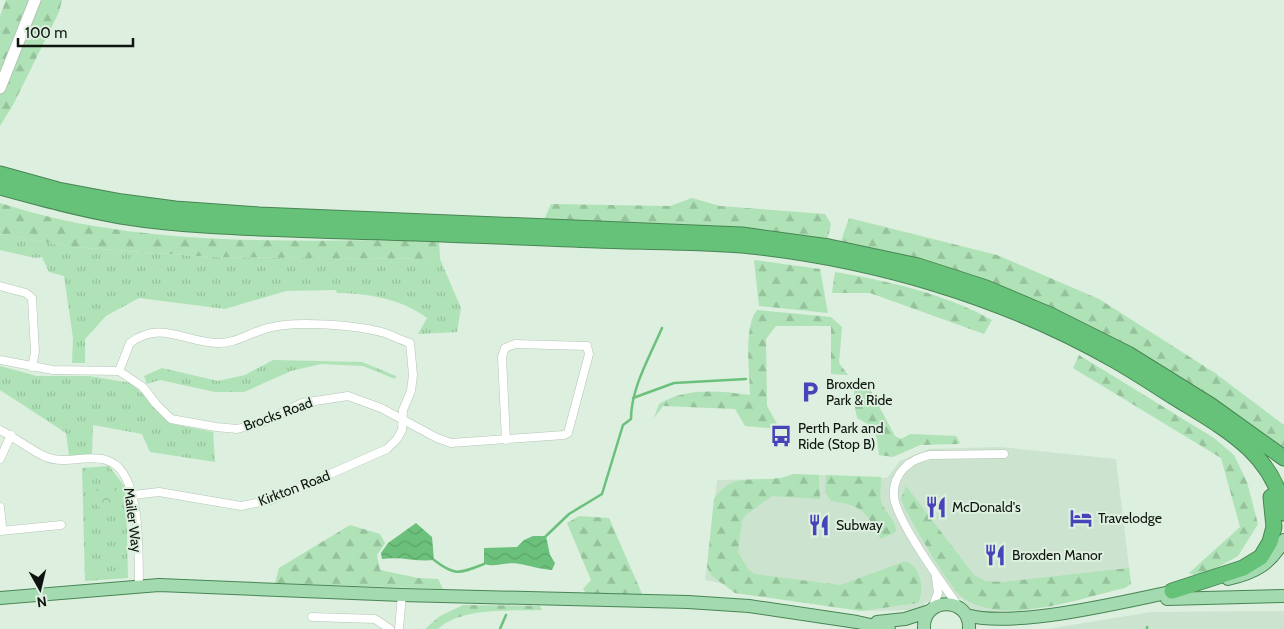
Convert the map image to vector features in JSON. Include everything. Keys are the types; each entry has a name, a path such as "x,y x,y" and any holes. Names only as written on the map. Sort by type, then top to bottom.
{"highway":[{"path":"0,174 58,190 122,202 175,208 259,215 742,235 829,247 909,264 995,292 1050,315 1128,354 1210,405 1284,458"},
{"path":"0,187 120,216 174,222 260,228 741,245 827,259 912,277 978,298 1047,326 1114,360 1187,405 1238,440 1261,459 1274,478 1284,512"},
{"path":"1172,592 1243,568 1261,557 1270,542 1274,527 1274,512 1270,492 1262,475 1251,461 1187,405"}],"main road":[{"path":"0,88 35,0"},
{"path":"858,622 892,621 931,610 942,604 982,620 999,622 1043,618 1139,600 1247,575 1257,570 1273,557 1284,540"},
{"path":"0,598 139,585 719,603 858,622 889,629"},
{"path":"1139,600 1193,597 1284,596"},
{"path":"924,629 924,621 931,610"},
{"path":"963,611 969,629"},
{"path":"978,629 999,622"}],"street":[{"path":"0,286 26,293 32,298 35,352 32,367"},
{"name":"Kirkton Road","path":"119,371 130,343 151,331 217,343 229,342 267,328 284,325 348,326 385,333 410,343 413,376 411,391 403,410 402,430 387,449 271,500 241,506 159,492 133,495"},
{"name":"Brocks Road","path":"119,371 144,387 156,404 171,418 200,425 237,429 263,422 302,403 348,396 381,408 441,440 451,443 506,440 564,435 570,432 589,354 587,346 515,344 505,348 502,357 506,440"},
{"path":"0,360 53,370 119,371"},
{"name":"Mailer Way","path":"0,430 46,456 59,460 106,459 120,467 127,476 133,495 139,585"},
{"path":"0,459 11,435"},
{"path":"963,611 935,572 896,506 894,488 900,473 912,461 930,455 1004,454"},
{"path":"0,507 2,526 0,531 61,525"},
{"path":"931,610 938,593 935,572"},
{"path":"399,629 402,594"},
{"path":"312,617 375,619 390,629"}],"shaded area":[{"path":"1000,447 1116,459 1131,584 1000,616 970,609 961,598 926,602 921,610 861,611 705,580 717,480 782,479 793,474 887,478 900,461 929,449"},
{"path":"1284,611 1284,629 1047,629 1151,612"}],"green space":[{"path":"6,0 62,0 59,12 13,105 0,126 0,16"},
{"path":"692,198 720,206 825,214 831,224 827,241 544,220 551,204 670,206"},
{"path":"0,203 53,218 162,235 273,240 439,240 440,259 210,257 73,247 0,234"},
{"path":"849,218 997,255 1099,299 1215,373 1284,425 1284,453 1129,348 840,244"},
{"path":"0,234 73,247 210,257 440,259 461,308 457,332 418,334 427,318 417,311 384,298 361,294 337,293 336,290 286,291 225,309 139,298 106,316 85,339 85,363 72,363 73,338 64,276 49,272 42,257 35,258 0,250"},
{"path":"754,260 820,269 828,313 759,306"},
{"path":"835,272 876,280 936,296 992,320 984,334 870,293 832,293"},
{"path":"757,310 831,317 842,327 839,363 848,375 831,374 831,326 776,326 766,339 767,406 780,429 745,426 735,409 663,406 654,418 659,404 681,395 703,392 727,392 750,395 749,339 750,328"},
{"path":"1079,355 1214,438 1234,455 1247,482 1258,524 1238,556 1200,577 1189,573 1240,527 1221,458 1073,368"},
{"path":"273,360 362,362 396,376 395,379 363,366 321,364 291,371 244,392 215,392 160,380 147,384 144,376 162,368 218,381 245,375"},
{"path":"0,366 37,376 89,376 131,383 173,424 213,432 215,462 150,452 142,434 93,425 92,454 69,456 66,433 0,390"},
{"path":"854,381 866,382 895,436 901,439 910,434 956,436 960,443 920,445 893,457 879,455 873,427 857,418 854,403"},
{"path":"109,466 126,488 128,578 85,581 82,468"},
{"path":"793,474 819,475 820,499 772,496 746,515 742,520 738,552 748,569 754,574 840,585 906,561 915,568 920,579 921,592 918,603 861,611 735,593 712,576 707,567 714,499 722,489 740,480 771,479"},
{"path":"826,475 881,477 880,495 885,509 893,521 896,532 881,539 863,512 849,504 831,501 825,492"},
{"path":"107,484 116,488 120,497 116,506 107,510 98,506 94,497 98,488"},
{"path":"906,486 974,575 985,581 1003,582 1129,568 1131,584 1125,588 1044,607 1001,610 982,607 965,599 958,593 933,557 901,499"},
{"path":"579,516 609,518 643,596 586,593 583,589 591,580 567,523"},
{"path":"350,525 380,534 385,543 377,555 380,570 418,578 438,579 443,589 275,583 279,568"},
{"path":"463,605 540,606 542,610 473,614 459,617 438,629 425,629 440,616"}],"water":[{"path":"416,523 432,537 434,560 382,559 381,553 388,543"},
{"path":"533,536 546,536 550,555 555,563 552,570 516,563 484,564 484,548 517,547 524,540"}],"waterway":[{"path":"546,536 569,514 602,494 623,425 631,419 634,396 638,384 662,328"},
{"path":"633,398 674,383 746,379"},
{"path":"434,560 448,569 458,572 484,564"},
{"path":"500,629 506,615"}],"place":[{"name":"Broxden Park & Ride","path":"810,392"},
{"name":"Perth Park and Ride (Stop B)","path":"781,436"},
{"name":"McDonald's","path":"936,507"},
{"name":"Travelodge","path":"1081,518"},
{"name":"Subway","path":"819,525"},
{"name":"Broxden Manor","path":"995,555"}]}
